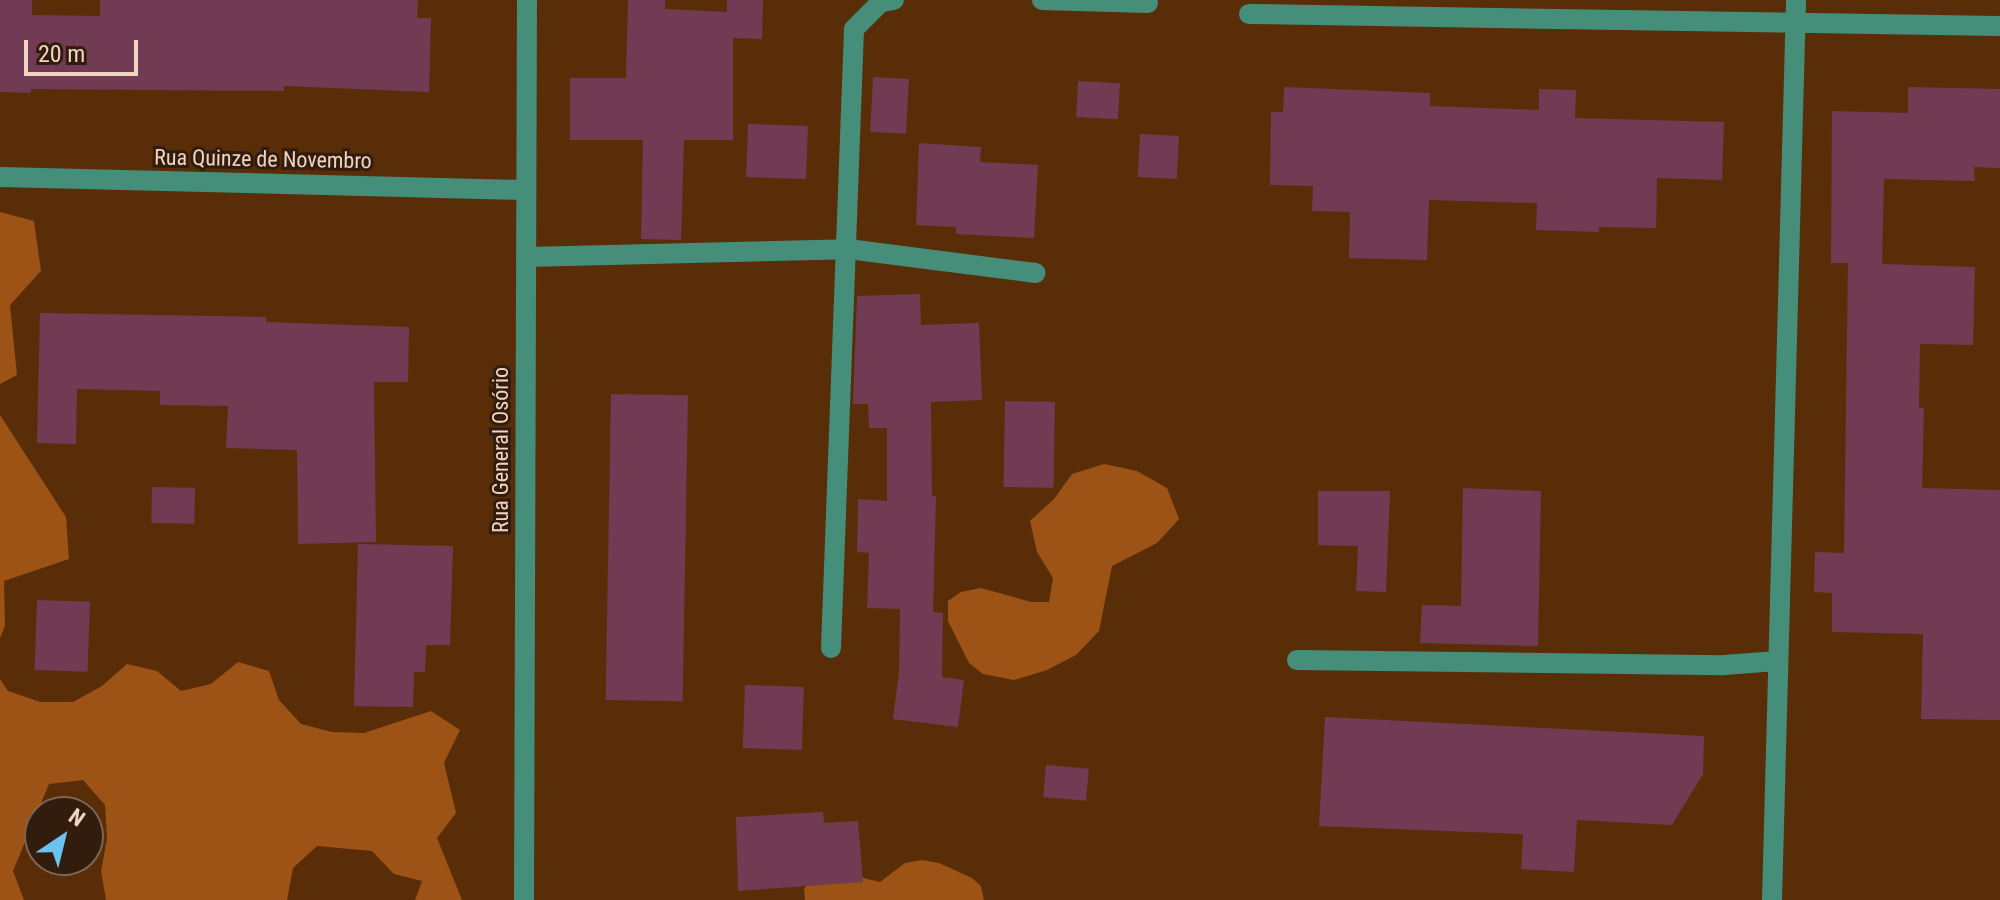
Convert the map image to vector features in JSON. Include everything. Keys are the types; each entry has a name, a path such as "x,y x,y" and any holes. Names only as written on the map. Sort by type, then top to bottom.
{"street":[{"name":"Rua General Osório","path":"524,900 527,0"},
{"path":"831,648 854,29 881,2 894,0"},
{"path":"1042,0 1148,3"},
{"path":"1772,900 1796,0"},
{"path":"1249,14 2000,26"},
{"name":"Rua Quinze de Novembro","path":"0,177 525,190"},
{"path":"526,257 848,249 1035,273"},
{"path":"1297,660 1724,665 1777,661"}],"shaded area":[{"path":"0,212 34,221 41,271 10,305 17,375 0,384"},
{"path":"0,415 66,517 69,559 4,581 5,626 0,638"},
{"path":"1104,464 1137,471 1167,488 1179,519 1157,543 1112,566 1099,631 1076,655 1047,670 1014,680 983,674 969,663 948,621 948,601 961,592 981,588 1031,602 1049,602 1053,578 1037,552 1030,521 1054,499 1072,474"},
{"path":"238,662 269,671 279,700 301,724 332,732 364,733 431,711 460,730 444,763 456,813 437,838 462,900 415,900 422,881 394,874 372,851 317,846 293,868 287,900 106,900 102,876 107,839 104,796 97,796 83,780 49,784 44,796 24,796 24,844 13,871 24,900 0,900 0,679 8,691 40,702 73,702 102,686 127,664 157,671 181,691 211,684"},
{"path":"922,860 939,863 972,878 981,886 984,900 805,900 804,889 813,876 847,874 880,882 905,863"}],"building":[{"path":"0,0 32,0 32,15 100,16 100,0 418,0 417,18 431,18 429,92 284,86 284,91 31,89 31,93 0,92"},
{"path":"628,0 665,0 665,9 727,12 727,0 763,0 762,39 733,38 733,140 684,140 681,240 641,239 643,140 570,140 570,78 626,78"},
{"path":"873,77 909,79 906,134 870,132"},
{"path":"1078,81 1120,83 1118,119 1076,117"},
{"path":"1284,87 1430,93 1430,106 1539,110 1539,89 1576,90 1575,118 1724,122 1722,180 1657,178 1656,228 1599,227 1599,232 1536,230 1537,203 1429,200 1427,260 1349,258 1350,212 1312,211 1313,186 1270,185 1271,112 1283,112"},
{"path":"1908,87 2000,89 2000,168 1974,167 1975,181 1884,179 1882,264 1975,267 1973,345 1920,344 1919,408 1924,408 1922,488 2000,490 2000,720 1921,719 1923,634 1832,632 1832,593 1814,592 1815,552 1844,553 1848,263 1831,263 1832,111 1908,113"},
{"path":"748,124 808,126 806,179 746,177"},
{"path":"1140,134 1179,136 1177,179 1138,177"},
{"path":"919,143 981,147 980,162 1038,165 1034,238 956,234 956,227 916,225"},
{"path":"920,294 921,325 979,323 982,400 931,402 932,496 936,496 933,612 943,613 942,677 964,680 958,727 893,719 899,672 900,609 867,608 869,553 857,552 858,499 887,501 887,428 869,428 868,404 853,404 857,296"},
{"path":"40,313 266,317 266,322 409,327 408,382 374,382 376,542 298,544 297,450 226,448 228,406 160,405 160,391 77,389 76,444 37,443"},
{"path":"611,394 688,395 683,701 606,700"},
{"path":"1005,401 1055,402 1053,488 1003,487"},
{"path":"152,487 195,488 194,524 151,523"},
{"path":"1463,488 1541,491 1538,646 1420,643 1422,605 1461,606"},
{"path":"1318,491 1390,491 1386,592 1356,591 1358,546 1318,545"},
{"path":"358,544 453,546 450,645 426,645 425,672 414,672 413,707 354,706"},
{"path":"37,600 90,602 88,672 35,670"},
{"path":"745,685 804,687 802,750 743,748"},
{"path":"1325,717 1704,736 1703,774 1672,825 1577,820 1574,872 1521,869 1523,834 1319,826"},
{"path":"1046,765 1089,769 1086,801 1043,797"},
{"path":"823,812 824,823 858,821 863,882 738,891 736,817"}]}
